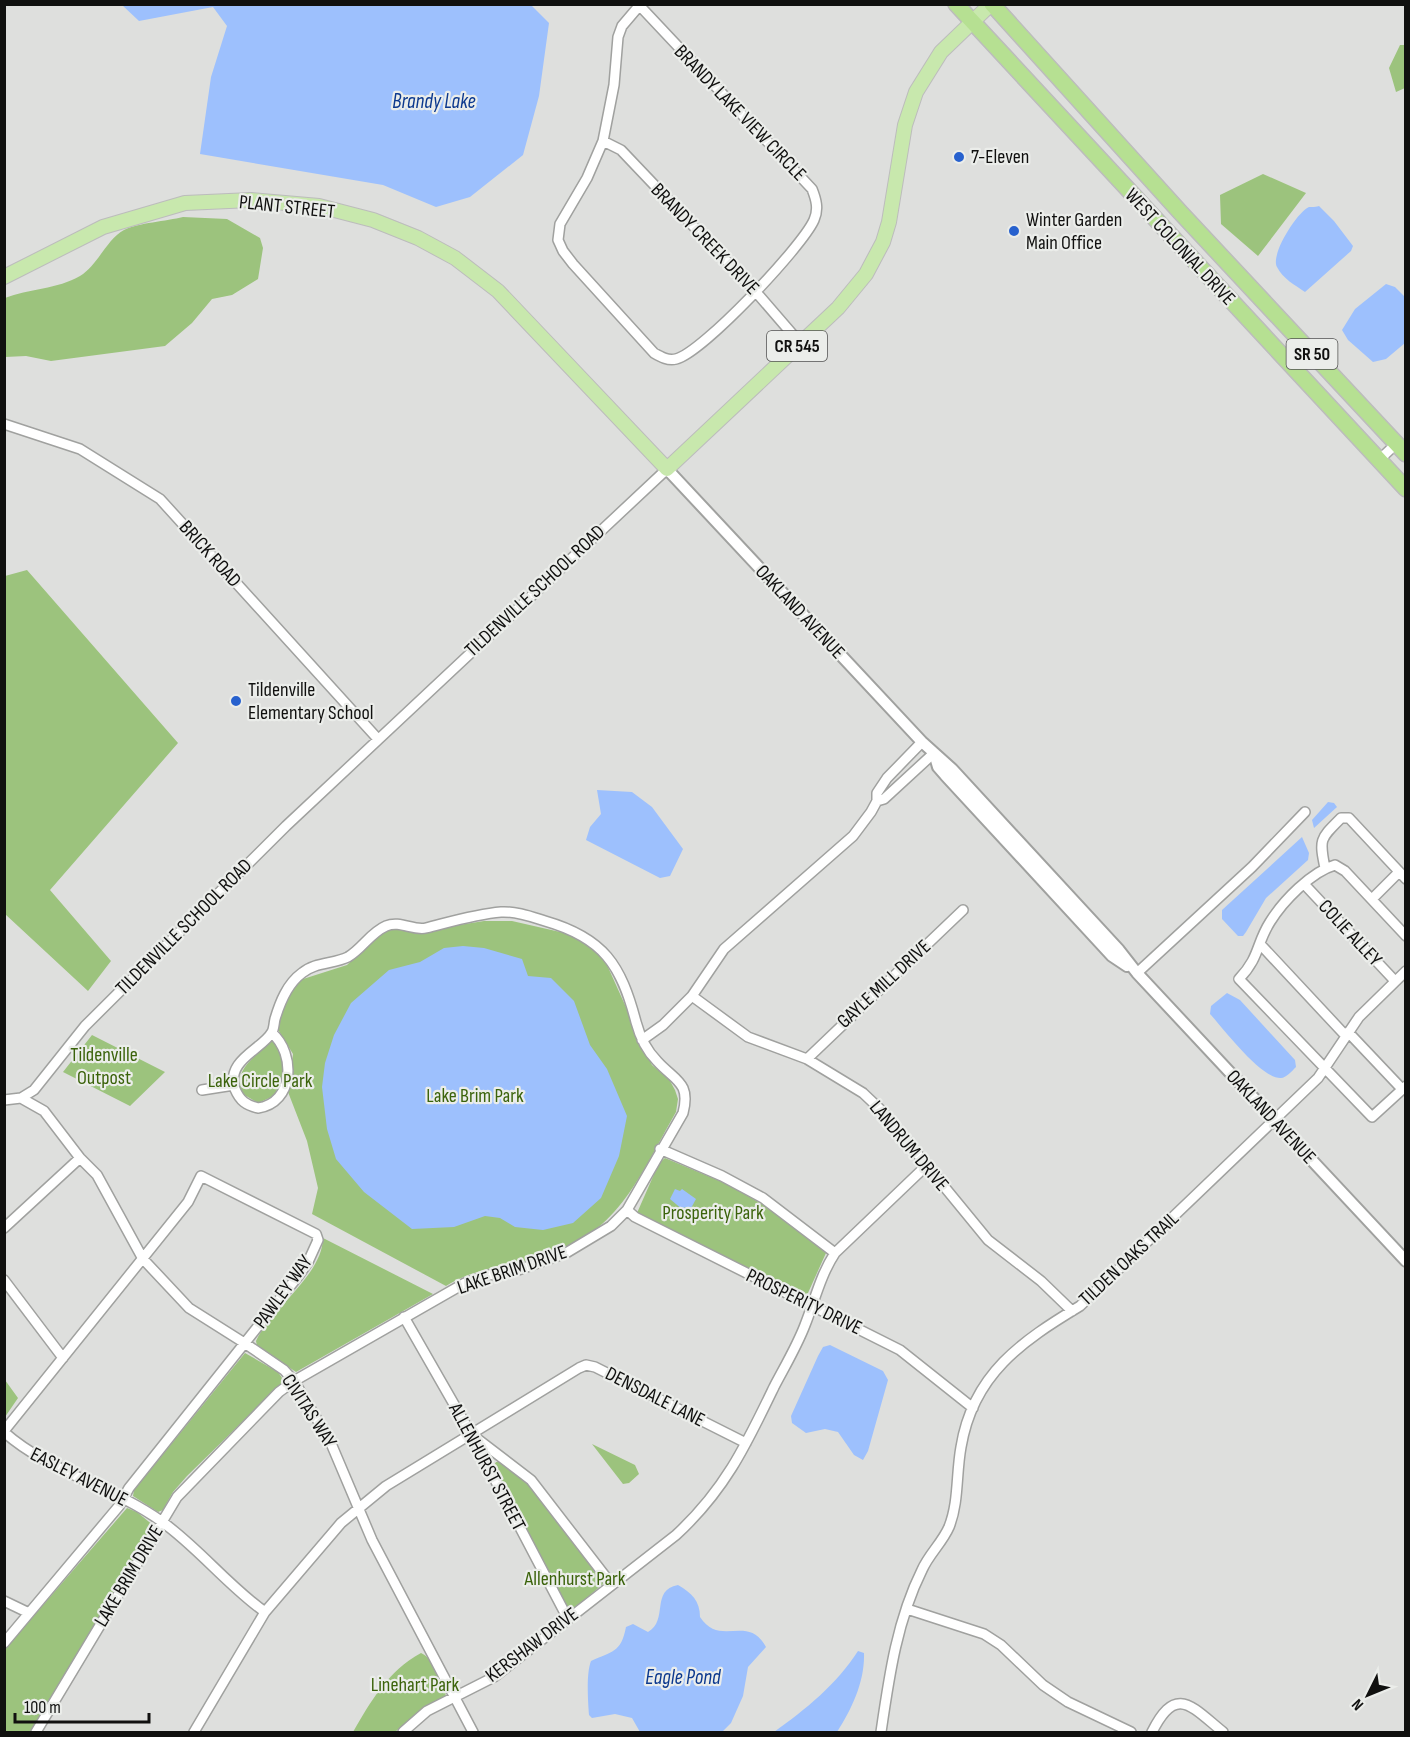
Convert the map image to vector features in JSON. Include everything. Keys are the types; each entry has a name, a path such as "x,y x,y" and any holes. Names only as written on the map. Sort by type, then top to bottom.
{"highway":[{"name":"WEST COLONIAL DRIVE","path":"956,4 1406,489"},
{"name":"WEST COLONIAL DRIVE","path":"992,4 1180,213 1401,449"}],"main road":[{"name":"CR 545","path":"972,22 992,4"},
{"name":"TILDENVILLE SCHOOL ROAD","path":"667,469 854,290 883,242 895,200 902,136 916,92 941,52 972,22"},
{"name":"PLANT STREET","path":"4,277 103,226 185,203 251,200 319,206 373,220 418,238 455,258 498,291 667,469"}],"street":[{"name":"BRANDY LAKE VIEW CIRCLE","path":"638,5 812,189 817,206 815,219 796,248 756,292 690,352 676,359 666,359 654,353 573,264 558,240 560,224 587,178 603,141 614,86 618,37 622,26 638,5"},
{"name":"BRANDY CREEK DRIVE","path":"603,141 621,150 756,292 800,343"},
{"name":"BRICK ROAD","path":"4,424 80,449 160,499 377,738"},
{"path":"1379,460 1401,449"},
{"name":"TILDENVILLE SCHOOL ROAD","path":"21,1098 34,1090 85,1026 377,738 667,469"},
{"name":"OAKLAND AVENUE","path":"667,469 922,742 952,769 1119,950 1137,973 1406,1261"},
{"path":"642,1040 663,1025 692,996 724,950 853,836 877,801 878,793 888,778 922,742"},
{"path":"877,801 884,799 934,753"},
{"path":"1137,973 1252,867 1305,812"},
{"path":"1325,868 1320,846 1322,837 1341,819 1349,818 1402,876 1372,899"},
{"path":"1260,944 1347,1033 1404,1087 1372,1117 1239,979 1251,966 1260,944 1269,924 1305,885 1325,868 1335,865 1345,871 1406,936"},
{"name":"COLIE ALLEY","path":"1305,885 1396,980 1406,987"},
{"name":"GAYLE MILL DRIVE","path":"807,1059 963,910"},
{"name":"LAKE BRIM DRIVE","path":"36,1732 161,1521 186,1485 279,1392 404,1317 475,1279 518,1270 566,1253 597,1236 627,1210 660,1149 683,1113 686,1099 683,1086 658,1063 642,1040 628,991 607,955 589,940 563,926 524,915 503,912 421,929 405,924 388,924 371,935 361,948 346,958 302,972 287,988 272,1033 238,1066 234,1085"},
{"name":"TILDEN OAKS TRAIL","path":"880,1732 889,1675 907,1609 922,1568 949,1527 957,1498 961,1444 973,1408 995,1370 1015,1349 1042,1327 1072,1311 1088,1298 1318,1078 1347,1033 1371,1004 1406,971"},
{"name":"LANDRUM DRIVE","path":"692,996 748,1037 807,1059 863,1092 988,1240 1041,1281 1072,1311"},
{"path":"202,1090 234,1085 240,1100 248,1106 262,1108 278,1098 286,1084 289,1068 279,1038 272,1033"},
{"path":"4,1100 21,1098"},
{"name":"CIVITAS WAY","path":"21,1098 44,1111 80,1158 97,1175 143,1259 189,1308 284,1370 294,1381 330,1441 360,1507 372,1540 473,1732"},
{"path":"660,1149 763,1198 835,1253"},
{"path":"4,1228 80,1158"},
{"path":"811,1306 825,1268 835,1253 926,1166"},
{"name":"PAWLEY WAY","path":"4,1431 188,1202 201,1176 316,1234 318,1240 308,1262 246,1344 129,1488 124,1499 4,1642"},
{"name":"PROSPERITY DRIVE","path":"627,1210 635,1217 900,1350 973,1408"},
{"path":"4,1280 63,1358"},
{"name":"KERSHAW DRIVE","path":"403,1732 427,1711 494,1677 676,1535 704,1509 722,1485 746,1443 805,1325 811,1306"},
{"name":"ALLENHURST STREET","path":"404,1317 471,1434 568,1619"},
{"name":"DENSDALE LANE","path":"471,1434 477,1428 586,1365 595,1367 746,1443"},
{"name":"EASLEY AVENUE","path":"4,1431 23,1449 124,1499 161,1521 265,1612"},
{"path":"194,1732 265,1612 312,1554 360,1507 386,1486 471,1434 531,1480 612,1585"},
{"path":"4,1601 29,1613"},
{"path":"907,1609 984,1634 1001,1645 1043,1685 1068,1702 1131,1732"},
{"path":"1152,1732 1162,1713 1172,1705 1181,1704 1191,1706 1223,1732"}],"green space":[{"path":"1400,45 1405,45 1405,88 1396,92 1389,68"},
{"path":"1263,174 1306,193 1258,256 1221,224 1220,195"},
{"path":"183,217 227,219 260,238 263,248 258,279 232,295 212,299 192,323 165,346 51,361 26,356 5,357 5,298 62,284 80,276 124,230"},
{"path":"27,570 178,743 50,890 111,961 88,991 5,914 5,576"},
{"name":"Lake Brim Park","path":"484,921 512,921 569,934 603,956 652,1065 669,1079 678,1099 676,1112 639,1178 611,1216 593,1232 572,1245 547,1255 483,1270 446,1286 312,1214 318,1188 307,1141 288,1092 293,1054 277,1028 283,1003 300,980 347,965 381,932 402,926 421,931"},
{"name":"Tildenville Outpost","path":"92,1035 165,1072 130,1106 63,1072"},
{"name":"Lake Circle Park","path":"268,1041 276,1041 286,1070 274,1096 258,1103 241,1093 240,1077 247,1064"},
{"name":"Prosperity Park","path":"665,1158 727,1184 767,1207 826,1253 808,1293 802,1296 637,1213 659,1163"},
{"path":"323,1238 433,1294 296,1372 257,1346 256,1341 263,1328 306,1278 320,1252"},
{"path":"245,1353 278,1372 284,1381 187,1476 173,1492 163,1510 158,1512 133,1496 134,1490"},
{"path":"5,1380 18,1398 5,1417"},
{"path":"592,1444 635,1465 639,1474 629,1483 623,1484"},
{"name":"Allenhurst Park","path":"496,1462 501,1462 527,1482 602,1579 603,1584 576,1607 567,1607 493,1467"},
{"path":"127,1508 137,1512 154,1526 31,1732 5,1732 5,1649"},
{"name":"Linehart Park","path":"421,1653 430,1660 439,1673 446,1692 445,1697 423,1708 395,1732 353,1732 381,1688 409,1660"}],"water":[{"name":"Brandy Lake","path":"122,5 531,5 549,23 539,96 523,155 470,197 436,207 383,185 200,154 211,77 227,26 213,7 139,21"},
{"path":"1319,206 1353,246 1351,251 1305,292 1282,275 1277,267 1277,253 1298,217 1309,207"},
{"path":"1386,284 1395,287 1405,297 1405,343 1386,359 1373,362 1348,340 1342,330 1355,309"},
{"path":"597,790 632,792 652,807 683,849 670,876 660,878 586,840 590,827 601,814"},
{"path":"1328,802 1334,803 1337,807 1314,828 1312,820"},
{"path":"1302,837 1309,853 1308,860 1266,898 1246,932 1243,936 1238,936 1222,919 1222,910"},
{"name":"Lake Brim Park","path":"463,946 484,948 522,959 528,976 551,978 574,1001 590,1045 607,1069 627,1116 619,1156 601,1198 573,1223 543,1230 515,1227 500,1218 485,1216 454,1227 412,1229 364,1192 336,1159 327,1129 322,1087 325,1063 334,1035 351,1003 389,970 420,962 444,948"},
{"path":"1227,993 1240,1000 1295,1060 1296,1067 1287,1076 1281,1078 1273,1076 1253,1062 1210,1014 1211,1006"},
{"path":"675,1189 680,1191 682,1189 696,1199 690,1210 685,1207 683,1210 670,1199"},
{"path":"830,1345 883,1371 888,1380 868,1451 863,1460 854,1455 838,1432 825,1429 806,1433 792,1423 791,1416 818,1356 823,1347"},
{"name":"Eagle Pond","path":"678,1585 694,1598 699,1606 700,1617 708,1626 716,1630 751,1632 759,1637 766,1647 748,1667 743,1696 731,1723 722,1732 640,1732 632,1718 615,1714 592,1718 589,1715 588,1695 588,1673 591,1661 618,1647 626,1627 633,1624 648,1632 654,1627 658,1620 664,1593"},
{"path":"858,1651 864,1653 860,1684 848,1714 837,1732 774,1732 820,1696"}],"place":[{"name":"7-Eleven","path":"959,157"},
{"name":"Winter Garden Main Office","path":"1014,231"},
{"name":"Tildenville Elementary School","path":"236,701"}]}
